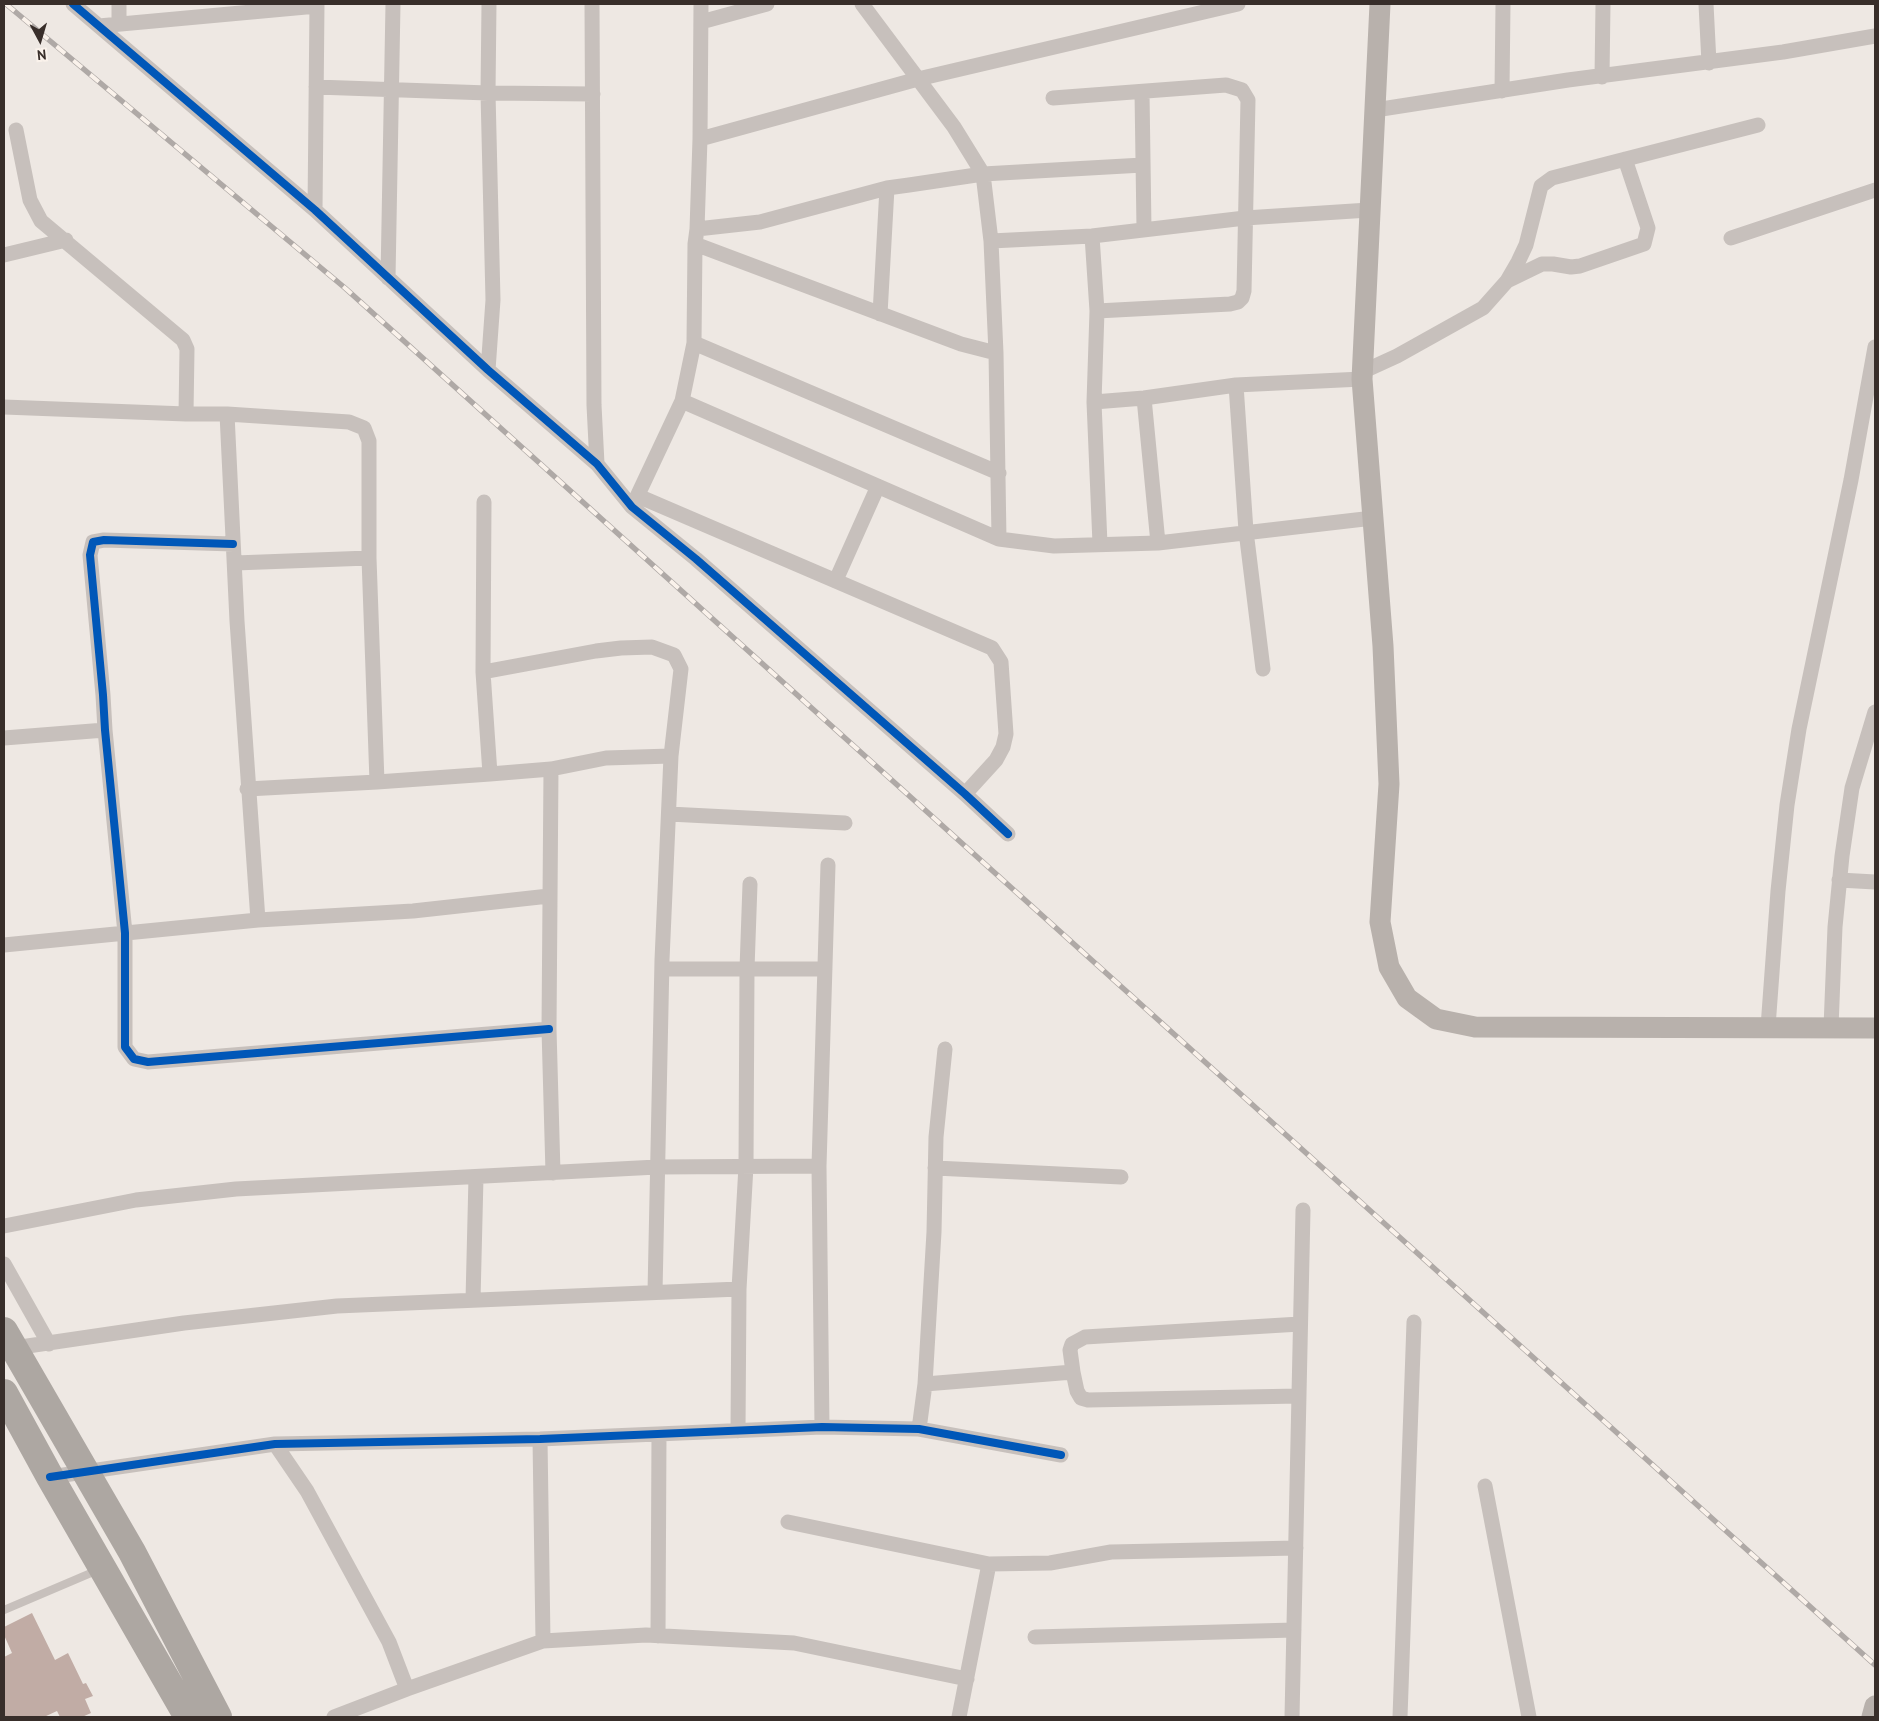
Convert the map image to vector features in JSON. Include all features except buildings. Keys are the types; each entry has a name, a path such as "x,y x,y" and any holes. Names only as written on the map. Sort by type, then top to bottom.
{"highway":[{"path":"9,1339 132,1552 218,1717"},
{"path":"4,1393 184,1716"}],"main road":[{"path":"1380,4 1362,375 1383,646 1389,784 1380,922 1389,967 1407,998 1436,1018 1475,1027 1768,1026 1875,1028"},
{"path":"1872,1717 1875,1706"}],"street":[{"path":"73,4 315,210 488,370 597,464 696,559 965,794 1008,834"},
{"path":"119,4 119,24"},
{"path":"388,278 393,4"},
{"path":"488,370 492,300 488,93 489,4"},
{"path":"592,4 594,405 597,464"},
{"path":"635,501 682,401 694,343 700,140 701,4"},
{"path":"701,22 767,4"},
{"path":"862,4 954,127 984,174 991,241 996,353 999,539"},
{"path":"700,140 918,79 1238,4"},
{"path":"1502,91 1503,4"},
{"path":"1602,77 1603,4"},
{"path":"1706,4 1709,63"},
{"path":"99,26 221,9 317,5 315,210"},
{"path":"1375,110 1568,80 1709,63 1875,36"},
{"path":"1053,98 1226,86 1242,90 1248,100 1244,291 1238,302 1097,311"},
{"path":"316,87 488,93 593,94"},
{"path":"1142,92 1144,229"},
{"path":"1094,402 1144,398 1236,385 1362,375 1483,308 1507,281 1526,245 1541,186 1552,178 1758,125"},
{"path":"16,130 30,200 41,221 183,340 187,349 186,414"},
{"path":"1507,281 1542,264 1580,266 1644,244 1648,228 1625,158"},
{"path":"696,237 887,188 984,174 1143,165"},
{"path":"880,314 887,188"},
{"path":"1732,238 1875,190"},
{"path":"991,241 1092,236 1245,218 1369,210"},
{"path":"1092,236 1097,311 1094,402 1100,544"},
{"path":"696,237 880,314 961,344 996,353"},
{"path":"4,255 66,240"},
{"path":"694,343 999,473"},
{"path":"1768,1026 1778,891 1787,805 1799,730 1851,480 1875,347"},
{"path":"1236,385 1246,532 1264,669"},
{"path":"1144,398 1158,543"},
{"path":"682,401 999,539 1054,546 1158,543 1373,518"},
{"path":"4,408 228,414 349,422 364,428 369,441 369,558 377,782"},
{"path":"228,414 233,544 247,789 258,920"},
{"path":"836,580 878,486"},
{"path":"635,501 836,580 992,648 1001,662 1006,734 1003,747 996,760 965,794"},
{"path":"484,502 483,672 490,774"},
{"path":"233,544 104,540 93,542 90,555 125,933 125,1047 134,1059 158,1062 549,1029"},
{"path":"235,563 369,558"},
{"path":"483,672 621,648 652,647 674,655 681,669 671,756 662,969 655,1292"},
{"path":"1831,1027 1839,880 1852,788 1875,712"},
{"path":"4,738 105,730"},
{"path":"247,789 490,774 551,768 606,758 671,756"},
{"path":"551,768 549,1029 553,1173"},
{"path":"669,814 845,823"},
{"path":"822,1427 819,1166 828,864"},
{"path":"1839,880 1875,882"},
{"path":"738,1430 739,1289 746,1166 747,969 750,884"},
{"path":"4,945 258,920 413,911 549,896"},
{"path":"662,969 825,969"},
{"path":"919,1428 925,1384 936,1137 945,1048"},
{"path":"4,1226 136,1200 218,1191 657,1167 819,1166"},
{"path":"935,1168 1121,1177"},
{"path":"472,1300 476,1177"},
{"path":"1288,1717 1294,1630 1303,1210"},
{"path":"4,1264 49,1344"},
{"path":"9,1339 49,1344 184,1324 337,1306 739,1289"},
{"path":"1400,1717 1414,1322"},
{"path":"1299,1396 1088,1400 1081,1398 1077,1391 1070,1350 1072,1344 1085,1337 1300,1324"},
{"path":"925,1384 1073,1372"},
{"path":"50,1477 275,1444 540,1439 822,1427 919,1428 1061,1455"},
{"path":"658,1636 659,1434"},
{"path":"540,1439 543,1641"},
{"path":"275,1444 307,1491 389,1642 408,1689"},
{"path":"1485,1486 1529,1717"},
{"path":"788,1522 989,1564 1050,1563 1111,1552 1296,1548"},
{"path":"959,1717 989,1564"},
{"path":"1035,1637 1294,1630"},
{"path":"334,1717 543,1641 658,1636 794,1643 967,1679"}],"lane":[{"path":"4,1610 102,1568"}],"railway":[{"path":"6,4 345,288 1875,1665"}],"cycle path":[{"path":"73,4 315,210 488,370 597,464 632,507 696,559 965,794 1008,834"},
{"path":"233,544 104,540 93,542 90,555 125,933 125,1047 134,1059 148,1062 549,1029"},
{"path":"50,1477 275,1444 540,1439 822,1427 919,1429 1061,1455"}]}
